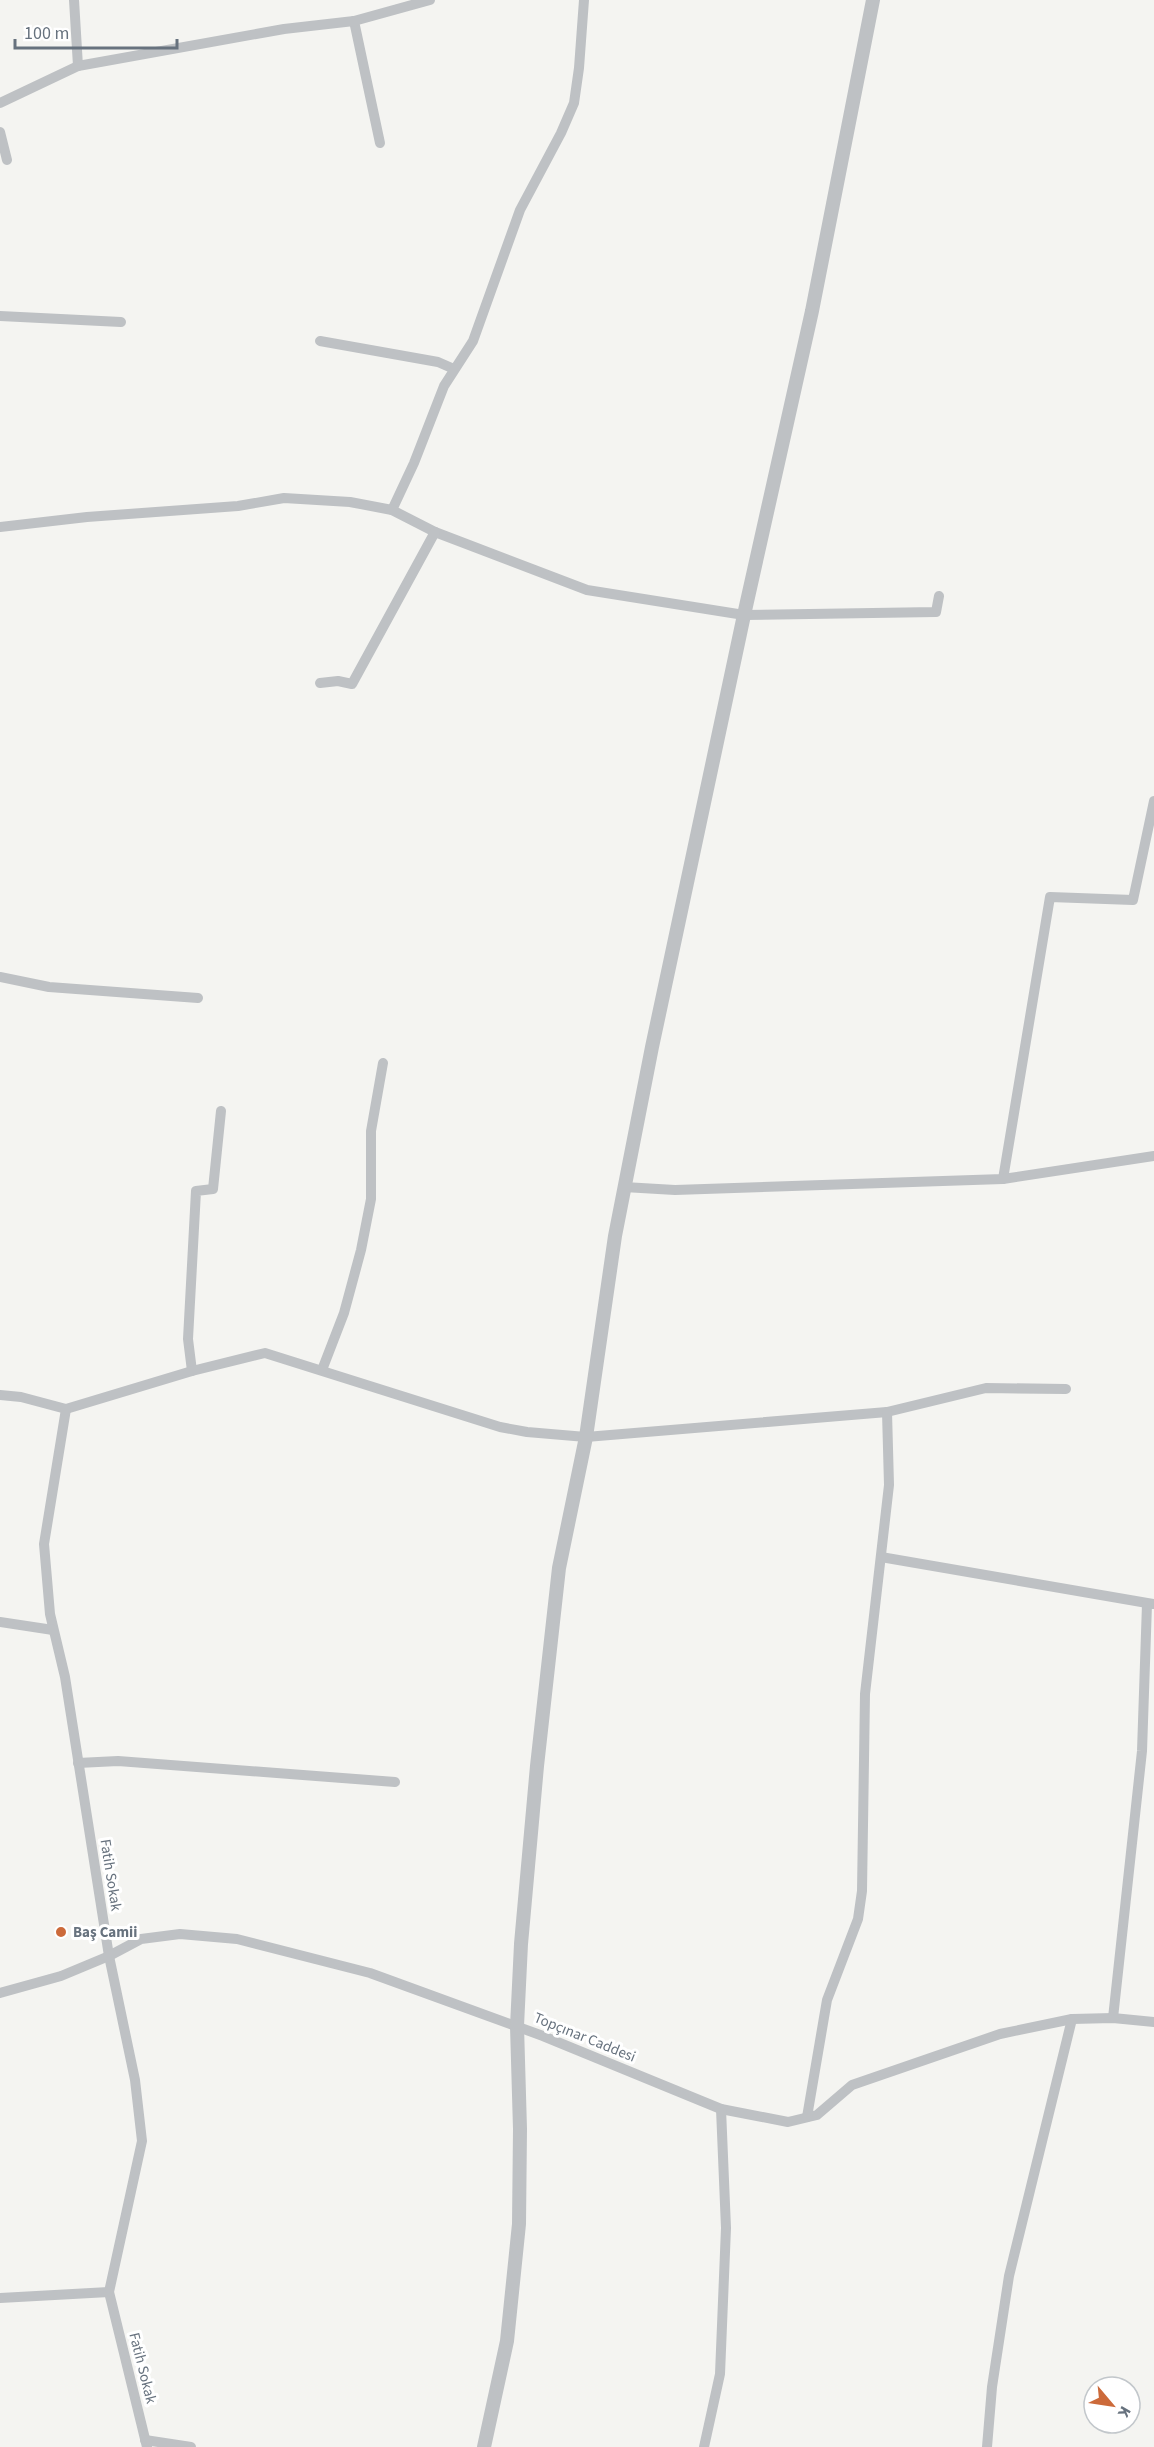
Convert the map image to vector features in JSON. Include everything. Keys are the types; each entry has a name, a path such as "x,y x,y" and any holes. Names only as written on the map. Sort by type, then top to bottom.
{"street":[{"path":"74,0 78,66"},
{"path":"0,103 78,66 284,29 354,21 430,0"},
{"path":"392,510 414,463 444,386 473,341 520,210 561,133 574,103 584,0"},
{"path":"484,2447 507,2341 519,2224 520,2129 517,2026 521,1944 537,1766 559,1568 586,1437 624,1187 744,615 812,311 873,0"},
{"path":"354,21 380,143"},
{"path":"0,132 7,159"},
{"path":"0,316 121,322"},
{"path":"320,341 438,362 454,369"},
{"path":"0,527 87,517 238,506 284,498 350,502 392,510 435,532 587,590 744,615 936,612 939,596"},
{"path":"320,683 339,681 352,684 435,532"},
{"path":"1003,1179 1050,897 1133,900 1154,801"},
{"path":"0,977 49,987 198,998"},
{"path":"322,1370 344,1313 363,1240 371,1198 371,1131 383,1063"},
{"path":"192,1371 188,1339 196,1191 213,1189 220,1111"},
{"path":"624,1187 675,1190 1003,1179 1154,1156"},
{"path":"0,1395 21,1397 66,1409 192,1371 265,1353 500,1427 526,1432 586,1437 887,1412 986,1388 1066,1389"},
{"name":"Fatih Sokak","path":"66,1409 44,1544 50,1614 65,1677 109,1956 135,2080 142,2141 109,2292 146,2444"},
{"path":"807,2117 827,2000 858,1919 862,1891 865,1694 889,1485 887,1412"},
{"path":"881,1557 1150,1604 1142,1751 1113,2018"},
{"path":"0,1622 53,1630"},
{"path":"78,1763 118,1761 395,1782"},
{"name":"Topçınar Caddesi","path":"0,1993 61,1976 109,1956 141,1939 180,1934 237,1939 370,1973 517,2026 721,2109 788,2122 817,2115 852,2085 1000,2034 1072,2019 1113,2018 1154,2022"},
{"path":"987,2447 992,2387 1009,2276 1072,2019"},
{"path":"704,2447 720,2363 726,2228 721,2109"},
{"path":"0,2298 109,2292"},
{"path":"146,2444 190,2447"}],"place":[{"name":"Baş Camii","path":"61,1932"}]}
